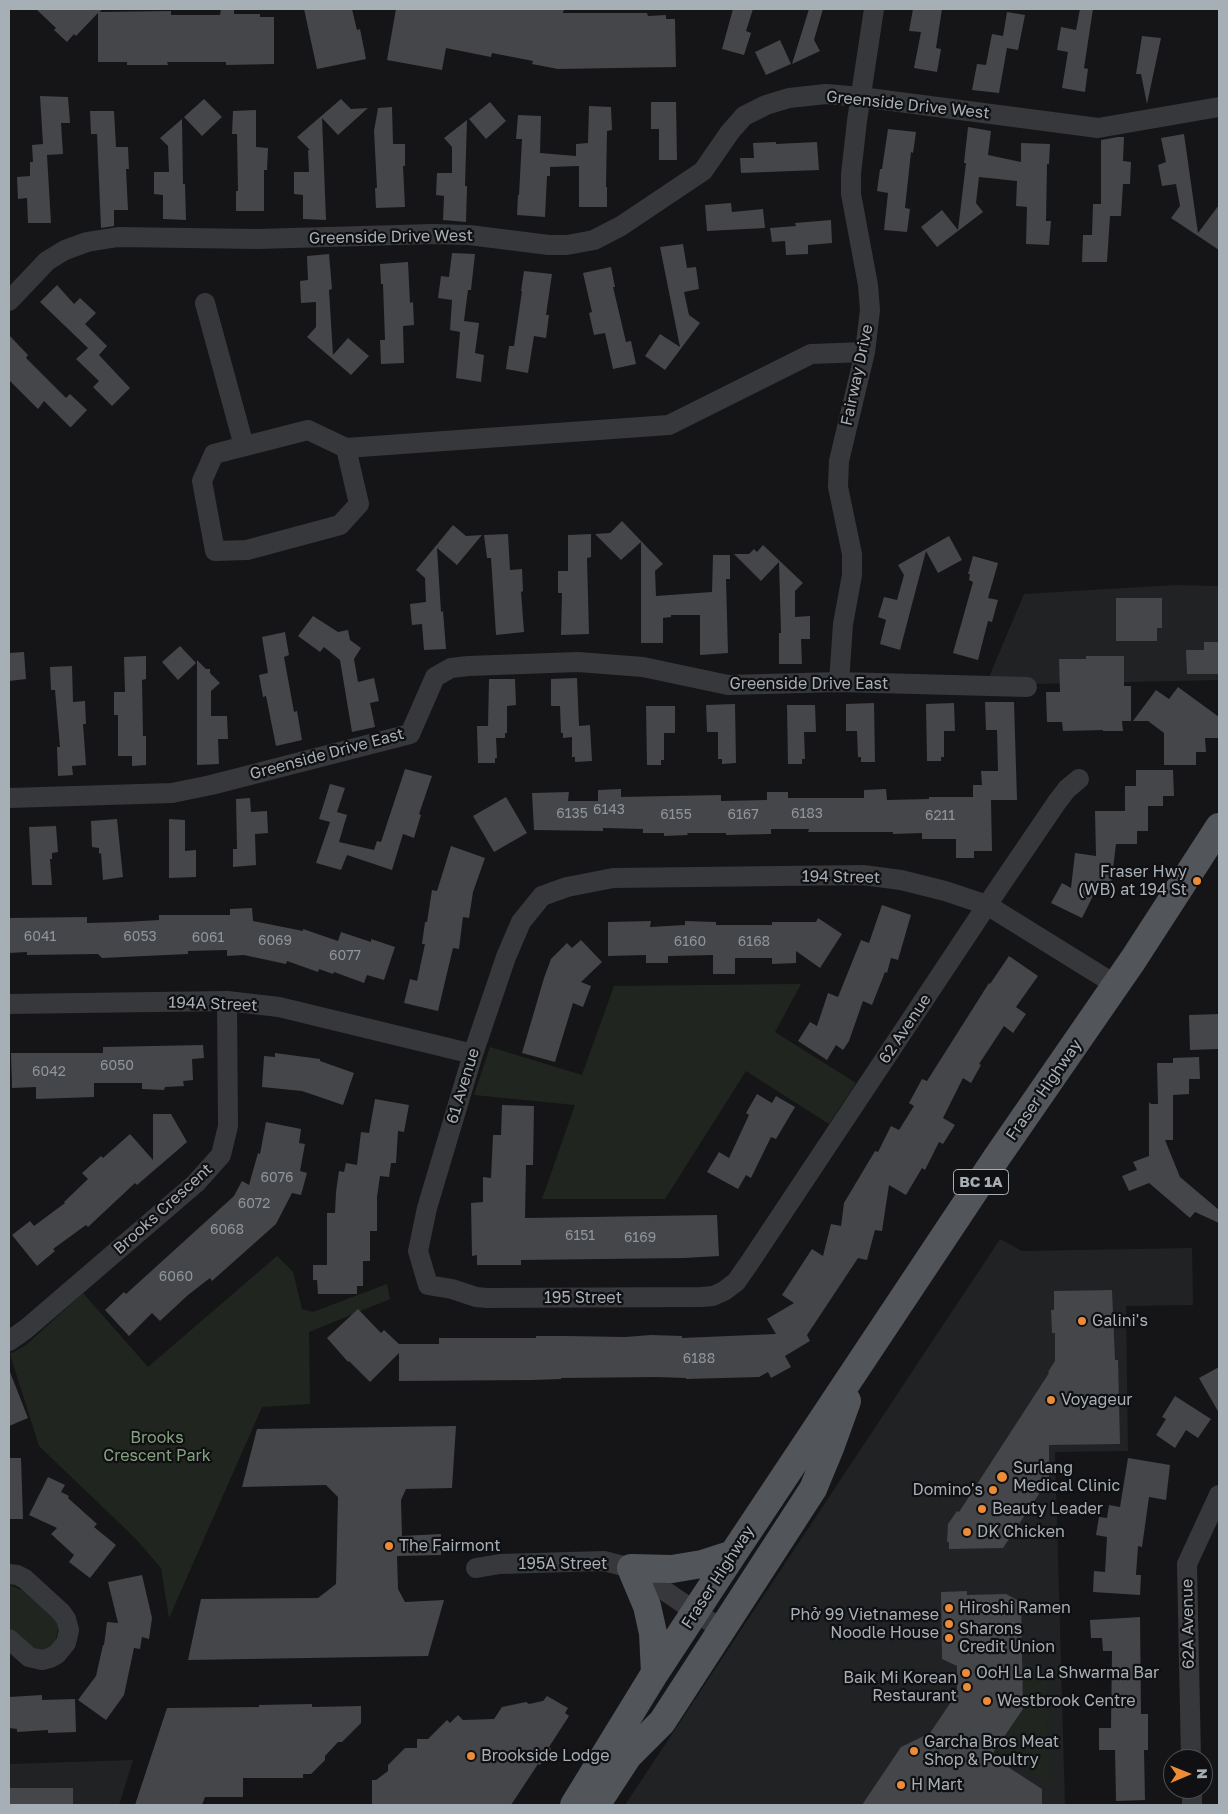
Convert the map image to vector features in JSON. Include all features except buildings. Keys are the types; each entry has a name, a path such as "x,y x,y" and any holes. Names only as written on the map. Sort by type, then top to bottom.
{"main road":[{"name":"Fraser Highway","path":"574,1805 655,1673 733,1554 998,1157 1116,985 1219,827"},
{"name":"Fraser Highway","path":"596,1805 628,1756 662,1722 813,1489 868,1351"},
{"path":"655,1673 653,1632 649,1615 631,1568 672,1569 702,1564 733,1554"}],"street":[{"name":"Fairway Drive","path":"839,682 844,624 852,575 852,554 838,487 839,461 865,352 870,310 868,284 851,194 851,174 874,9"},
{"name":"Greenside Drive West","path":"9,301 48,261 65,250 88,242 118,237 257,239 441,234 469,235 558,245 594,240 621,226 703,171 730,132 744,116 766,105 789,98 826,94 1098,128 1219,107"},
{"path":"205,303 244,446"},
{"path":"346,448 359,504 340,525 247,550 215,551 202,481 214,454 308,430 346,448 669,425 811,354 865,352"},
{"name":"Greenside Drive East","path":"9,798 172,793 211,785 410,734 435,677 451,668 578,662 643,667 728,685 839,682 1027,687"},
{"name":"62 Avenue","path":"736,1282 1057,802 1067,789 1080,779"},
{"name":"194 Street","path":"542,896 567,887 613,878 863,875 901,880 945,891 987,905 1116,985"},
{"name":"61 Avenue","path":"428,1285 418,1251 427,1208 473,1054 506,957 521,922 542,896"},
{"name":"194A Street","path":"9,1004 227,1001 279,1007 473,1054"},
{"name":"Brooks Crescent","path":"9,1341 26,1329 196,1183 221,1155 228,1126 227,1001"},
{"name":"195 Street","path":"428,1285 487,1298 691,1297 713,1296 736,1282"},
{"name":"62A Avenue","path":"1191,1749 1187,1564 1219,1495"},
{"name":"195A Street","path":"476,1568 500,1564 604,1561 631,1568 721,1629"},
{"path":"9,1574 25,1579 61,1612 66,1619 69,1630 66,1643 57,1654 42,1660 29,1657 9,1639"}],"shaded area":[{"path":"1175,585 1219,586 1219,680 1038,684 989,677 1024,594"},
{"path":"1000,1239 1022,1251 1192,1248 1193,1305 1126,1306 1128,1451 1055,1452 1065,1805 625,1805"},
{"path":"133,1760 119,1805 9,1805 9,1764"}],"green space":[{"path":"801,984 775,1032 856,1083 829,1124 746,1071 665,1199 542,1199 575,1105 474,1095 490,1047 582,1075 614,986"},
{"name":"Brooks Crescent Park","path":"277,1256 293,1272 302,1309 313,1312 387,1284 390,1299 309,1332 310,1404 262,1407 169,1618 161,1568 135,1538 39,1446 10,1354 26,1345 83,1293 148,1367"},
{"path":"9,1585 22,1590 56,1620 58,1629 55,1645 42,1652 26,1647 9,1627"},
{"path":"1022,1677 1046,1677 1049,1784 996,1749 1023,1709"}],"place":[{"name":"Fraser Hwy (WB) at 194 St","path":"1197,881"},
{"name":"Galini's","path":"1082,1321"},
{"name":"Voyageur","path":"1051,1400"},
{"name":"Surlang Medical Clinic","path":"1002,1477"},
{"name":"Domino's","path":"993,1490"},
{"name":"Beauty Leader","path":"982,1509"},
{"name":"DK Chicken","path":"967,1532"},
{"name":"The Fairmont","path":"389,1546"},
{"name":"Hiroshi Ramen","path":"949,1608"},
{"name":"Phở 99 Vietnamese Noodle House","path":"949,1624"},
{"name":"Sharons Credit Union","path":"949,1638"},
{"name":"OoH La La Shwarma Bar","path":"966,1673"},
{"name":"Baik Mi Korean Restaurant","path":"967,1687"},
{"name":"Westbrook Centre","path":"987,1701"},
{"name":"Garcha Bros Meat Shop & Poultry","path":"914,1751"},
{"name":"Brookside Lodge","path":"471,1756"},
{"name":"H Mart","path":"901,1785"}]}
